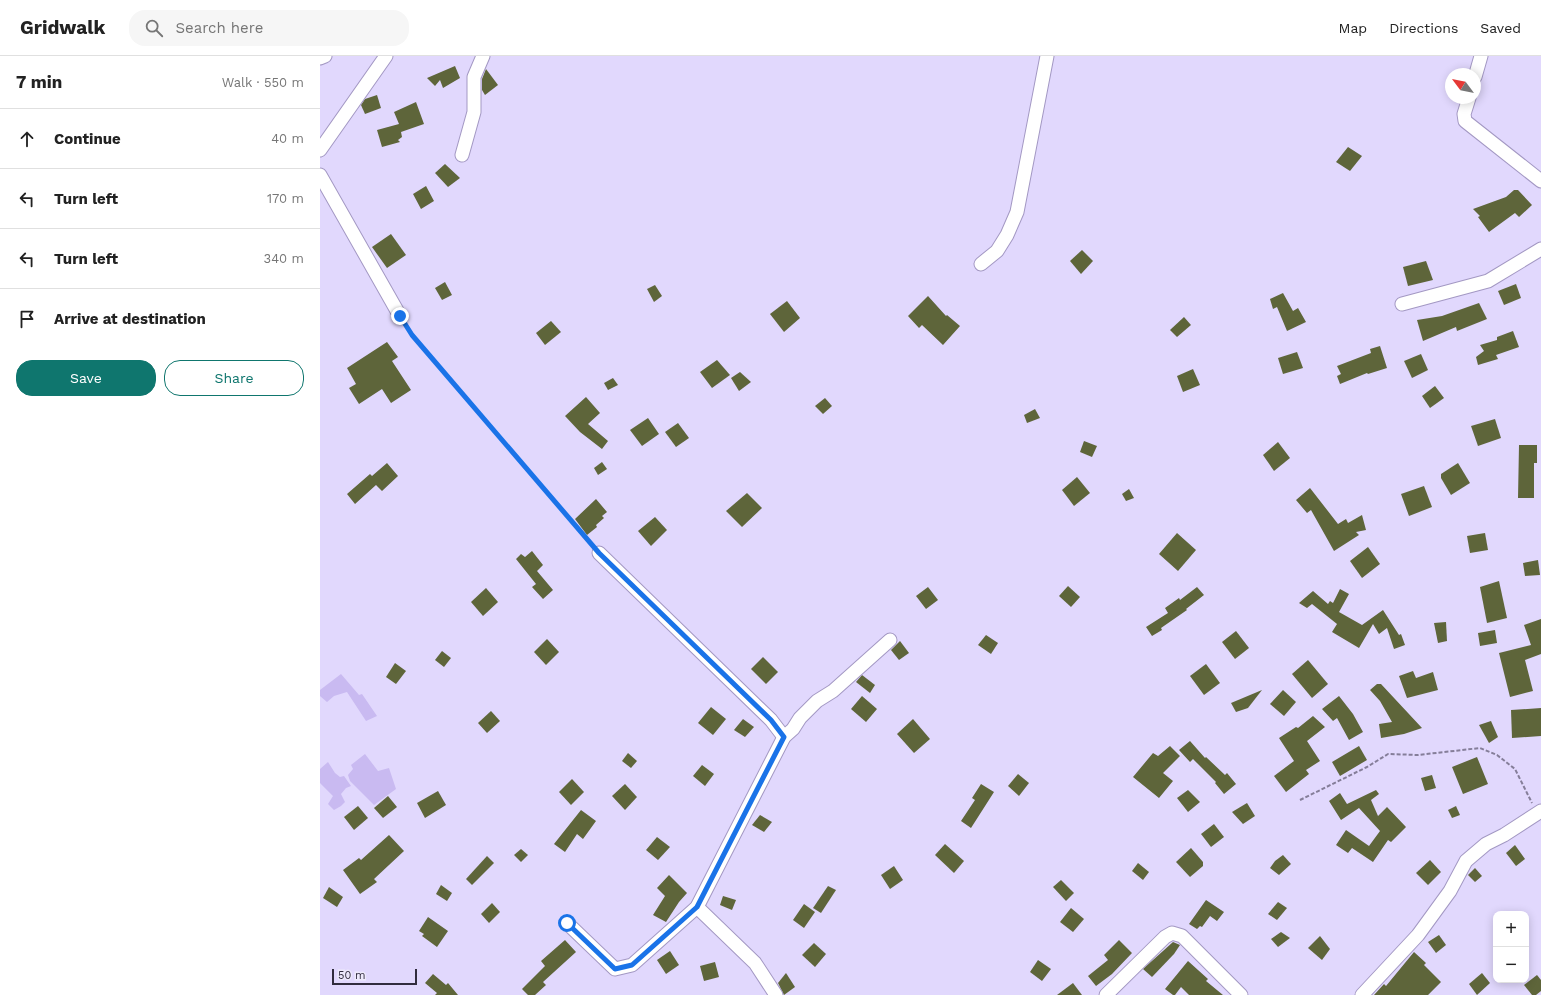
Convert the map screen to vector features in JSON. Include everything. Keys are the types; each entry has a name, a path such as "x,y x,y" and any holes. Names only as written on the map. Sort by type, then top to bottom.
{"street":[{"path":"320,58 325,56"},
{"path":"320,150 386,56"},
{"path":"462,155 474,112 474,77 483,56"},
{"path":"981,264 997,251 1007,235 1017,212 1047,56"},
{"path":"1478,68 1481,56"},
{"path":"1467,104 1464,114 1464,121 1541,182"},
{"path":"320,175 400,316"},
{"path":"1402,304 1488,281 1541,249"},
{"path":"599,553 771,720 784,737"},
{"path":"567,923 615,969 632,965 697,907 784,737 793,729 800,718 817,702 833,691 890,640"},
{"path":"1362,995 1418,935 1450,891 1466,861 1486,844 1539,812"},
{"path":"697,907 755,963 776,995"},
{"path":"1106,995 1165,937 1172,933 1182,936 1241,995"}],"path":[{"path":"400,316 412,335 599,553"},
{"path":"1300,800 1367,768 1388,754 1418,755 1480,748 1497,755 1515,770 1539,812"}],"shaded area":[{"path":"341,674 359,695 362,694 377,716 366,721 347,692 334,696 327,702 320,696 320,690"},
{"path":"365,754 378,771 389,768 396,789 374,805 350,781 348,775 353,769 351,765"},
{"path":"328,762 335,773 340,777 344,776 351,786 346,788 341,794 345,802 334,810 328,804 333,796 320,783 320,769"}],"building":[{"path":"455,66 460,78 443,88 440,80 435,86 427,78"},
{"path":"486,69 498,85 485,95 482,90 482,79"},
{"path":"377,95 381,108 365,114 361,105 365,99"},
{"path":"416,102 424,124 401,132 402,137 398,140 400,142 382,147 377,130 399,124 394,112"},
{"path":"1348,147 1362,156 1350,171 1336,162"},
{"path":"445,164 460,178 448,187 435,173"},
{"path":"426,186 434,201 421,209 413,194"},
{"path":"1514,190 1518,190 1532,205 1519,217 1515,213 1489,232 1478,217 1480,216 1473,209 1506,197"},
{"path":"391,234 406,255 387,268 372,247"},
{"path":"1082,250 1093,261 1081,274 1070,261"},
{"path":"1426,261 1433,280 1408,286 1403,267"},
{"path":"445,282 452,295 442,300 435,288"},
{"path":"1516,284 1521,298 1504,305 1498,291"},
{"path":"655,285 662,296 654,302 647,289"},
{"path":"1283,293 1293,311 1298,308 1306,322 1287,331 1277,307 1273,309 1270,299"},
{"path":"928,296 946,316 947,315 960,326 943,345 922,325 919,328 908,316"},
{"path":"787,301 800,318 784,332 770,314"},
{"path":"1479,303 1487,319 1457,331 1456,327 1423,341 1417,320 1442,316"},
{"path":"1184,317 1191,325 1177,337 1170,330"},
{"path":"551,321 561,332 545,345 536,333"},
{"path":"1513,331 1519,347 1496,355 1498,359 1478,365 1476,357 1484,351 1480,345 1497,340 1497,337"},
{"path":"387,342 398,357 392,361 411,390 391,403 382,389 359,404 349,388 356,384 347,368"},
{"path":"1380,346 1387,368 1368,374 1367,373 1340,384 1337,376 1341,374 1337,366 1371,353 1370,349"},
{"path":"1297,352 1303,368 1283,374 1278,358"},
{"path":"1421,354 1428,370 1412,378 1404,361"},
{"path":"717,360 730,375 712,388 700,372"},
{"path":"1193,369 1200,385 1183,392 1177,376"},
{"path":"740,372 751,382 739,391 731,378"},
{"path":"613,378 618,385 608,390 604,383"},
{"path":"1435,386 1444,398 1430,408 1422,396"},
{"path":"586,397 600,413 588,424 608,441 602,449 580,432 565,416"},
{"path":"825,398 832,406 823,414 815,406"},
{"path":"1035,409 1040,418 1027,423 1024,415"},
{"path":"648,418 659,434 642,446 630,430"},
{"path":"1495,419 1501,438 1478,446 1471,426"},
{"path":"678,423 689,438 676,447 665,432"},
{"path":"1084,441 1097,446 1092,457 1080,452"},
{"path":"1278,442 1290,458 1274,471 1263,455"},
{"path":"1519,445 1537,445 1537,463 1534,463 1534,498 1518,498"},
{"path":"602,462 607,469 598,475 594,468"},
{"path":"387,463 398,476 382,491 376,485 355,504 347,494 370,474 372,476"},
{"path":"1458,463 1470,483 1451,495 1441,478 1441,474"},
{"path":"1077,477 1090,493 1074,506 1062,490"},
{"path":"1424,486 1432,507 1409,516 1401,494"},
{"path":"1310,488 1338,524 1346,519 1348,523 1362,515 1366,530 1356,532 1359,535 1334,551 1311,510 1307,513 1296,500"},
{"path":"1129,489 1134,498 1126,501 1122,494"},
{"path":"747,493 762,508 742,527 726,511"},
{"path":"596,499 607,512 602,516 604,518 596,525 597,527 587,535 575,519"},
{"path":"655,517 667,530 651,546 638,531"},
{"path":"1177,533 1196,550 1178,571 1159,554"},
{"path":"1485,533 1488,550 1470,553 1467,536"},
{"path":"1368,547 1380,564 1362,578 1350,561"},
{"path":"532,551 543,565 537,571 553,590 543,599 532,587 536,584 516,559 521,554 525,557"},
{"path":"1538,560 1540,575 1525,576 1523,563"},
{"path":"1499,581 1507,618 1487,623 1480,587"},
{"path":"1068,586 1080,597 1071,607 1059,596"},
{"path":"928,587 938,600 926,609 916,596"},
{"path":"1197,587 1204,595 1186,609 1187,610 1161,628 1162,630 1152,636 1146,627 1168,613 1165,608 1179,598 1180,600"},
{"path":"486,588 498,602 483,616 471,602"},
{"path":"1340,589 1349,594 1339,612 1362,625 1383,610 1399,635 1401,634 1405,645 1394,649 1387,628 1379,634 1373,624 1359,648 1332,632 1337,624 1312,604 1307,608 1299,603 1313,591 1328,604 1330,601 1333,603"},
{"path":"1541,619 1541,654 1525,660 1533,691 1510,697 1499,653 1531,645 1524,625"},
{"path":"1446,622 1447,641 1438,643 1434,623"},
{"path":"1495,630 1497,643 1480,646 1478,633"},
{"path":"1236,631 1249,648 1235,659 1222,642"},
{"path":"986,635 998,643 991,654 978,645"},
{"path":"547,639 559,652 546,665 534,652"},
{"path":"900,641 909,653 899,660 891,650"},
{"path":"442,651 451,658 444,667 435,660"},
{"path":"763,657 778,672 766,684 751,669"},
{"path":"1308,660 1328,684 1312,698 1292,674"},
{"path":"395,663 406,671 396,684 386,677"},
{"path":"1206,664 1220,683 1204,695 1190,676"},
{"path":"1413,671 1416,678 1433,672 1438,690 1407,698 1399,676"},
{"path":"862,675 875,685 870,693 856,682"},
{"path":"1377,684 1381,684 1422,728 1404,734 1381,738 1379,724 1392,722 1380,701 1370,690"},
{"path":"1262,690 1248,708 1236,712 1231,703"},
{"path":"1283,690 1296,702 1284,716 1270,704"},
{"path":"862,696 877,709 866,722 851,709"},
{"path":"1339,696 1353,714 1363,732 1349,740 1337,718 1333,721 1322,709"},
{"path":"711,707 726,719 713,735 698,723"},
{"path":"1541,708 1541,736 1512,738 1511,710"},
{"path":"491,711 500,721 487,733 478,723"},
{"path":"1313,716 1325,727 1307,741 1320,761 1306,770 1309,774 1286,792 1274,776 1294,761 1279,738 1296,727 1298,728"},
{"path":"743,719 754,727 745,737 734,730"},
{"path":"913,719 930,739 914,753 897,734"},
{"path":"1491,721 1498,737 1489,743 1479,725"},
{"path":"1190,741 1205,758 1206,757 1225,775 1227,773 1236,784 1224,794 1215,783 1216,782 1193,759 1190,762 1179,750"},
{"path":"1170,746 1180,756 1163,773 1173,781 1159,798 1133,777 1153,753 1158,756"},
{"path":"1359,746 1367,760 1340,776 1332,762"},
{"path":"628,753 637,761 631,768 622,761"},
{"path":"1477,757 1488,784 1463,794 1452,767"},
{"path":"702,765 714,774 705,786 693,776"},
{"path":"1018,774 1029,783 1019,796 1008,786"},
{"path":"1432,775 1436,788 1425,791 1421,778"},
{"path":"572,779 584,792 571,805 559,792"},
{"path":"625,784 637,797 625,810 612,796"},
{"path":"981,784 994,792 971,828 961,821 975,800 972,798"},
{"path":"1188,790 1200,802 1188,812 1177,798"},
{"path":"1376,790 1379,794 1371,800 1378,816 1387,807 1406,827 1391,842 1388,840 1373,862 1352,848 1348,853 1336,845 1346,830 1369,846 1380,831 1359,808 1341,820 1329,801 1340,793 1347,804"},
{"path":"438,791 446,805 425,818 417,803"},
{"path":"388,796 397,807 383,818 374,808"},
{"path":"1247,803 1255,816 1243,824 1232,812"},
{"path":"358,806 368,818 354,830 344,817"},
{"path":"1456,806 1460,815 1452,818 1448,810"},
{"path":"581,810 596,821 583,839 577,834 565,852 554,844"},
{"path":"760,815 772,822 764,832 752,825"},
{"path":"1214,824 1224,837 1211,847 1201,834"},
{"path":"389,835 404,851 374,879 377,882 360,894 343,870 359,858 361,860"},
{"path":"657,837 670,847 658,860 646,850"},
{"path":"945,844 964,861 954,873 935,855"},
{"path":"1515,845 1525,859 1516,866 1506,853"},
{"path":"1191,848 1203,862 1203,866 1190,877 1176,862"},
{"path":"521,849 528,855 521,862 514,855"},
{"path":"1283,855 1291,864 1279,875 1270,868 1275,861"},
{"path":"487,856 494,863 472,885 466,879"},
{"path":"1430,860 1441,872 1428,885 1416,873"},
{"path":"1138,863 1149,872 1143,880 1132,871"},
{"path":"894,866 903,880 890,889 881,875"},
{"path":"1475,868 1482,876 1475,882 1468,875"},
{"path":"669,875 687,893 679,902 666,922 653,915 665,896 657,888"},
{"path":"1061,880 1074,893 1066,901 1053,887"},
{"path":"441,885 452,893 447,901 436,894"},
{"path":"828,886 836,890 821,913 813,908"},
{"path":"329,887 343,897 337,907 323,898"},
{"path":"723,896 736,900 732,910 720,905"},
{"path":"1206,900 1224,912 1217,921 1210,916 1202,927 1200,926 1197,929 1189,924"},
{"path":"1278,902 1287,908 1277,920 1268,914"},
{"path":"492,903 500,912 489,923 481,914"},
{"path":"804,904 815,912 804,928 793,920"},
{"path":"1071,908 1084,919 1073,932 1060,922"},
{"path":"428,917 448,931 437,947 422,936 424,934 419,931"},
{"path":"1281,932 1290,938 1278,947 1271,939"},
{"path":"1439,935 1446,945 1436,953 1428,942"},
{"path":"1320,936 1330,949 1322,960 1308,948"},
{"path":"565,940 576,952 543,982 546,985 535,995 528,995 522,989 545,966 541,961"},
{"path":"1119,940 1132,953 1112,974 1096,986 1088,976 1108,960 1104,955"},
{"path":"1173,942 1180,945 1174,954 1152,977 1143,969"},
{"path":"814,943 826,954 815,967 802,955"},
{"path":"670,951 679,965 666,974 657,960"},
{"path":"1414,952 1426,963 1424,965 1441,982 1428,995 1374,995 1384,984 1386,986"},
{"path":"1038,960 1051,969 1042,981 1030,972"},
{"path":"1188,961 1208,979 1206,981 1223,995 1189,995 1181,987 1175,995 1173,995 1165,989"},
{"path":"715,962 719,977 704,981 700,966"},
{"path":"786,973 795,987 784,995 778,983"},
{"path":"1482,973 1490,983 1477,995 1469,984"},
{"path":"433,974 446,985 448,983 458,995 435,995 437,993 425,983"},
{"path":"1537,975 1541,980 1541,991 1536,995 1532,995 1524,985 1529,983 1529,981"},
{"path":"1073,983 1082,995 1057,995"}],"route":[{"path":"400,316 412,335 599,553 771,720 784,737 746,810 724,857 697,907 632,965 615,969 567,923"}]}
